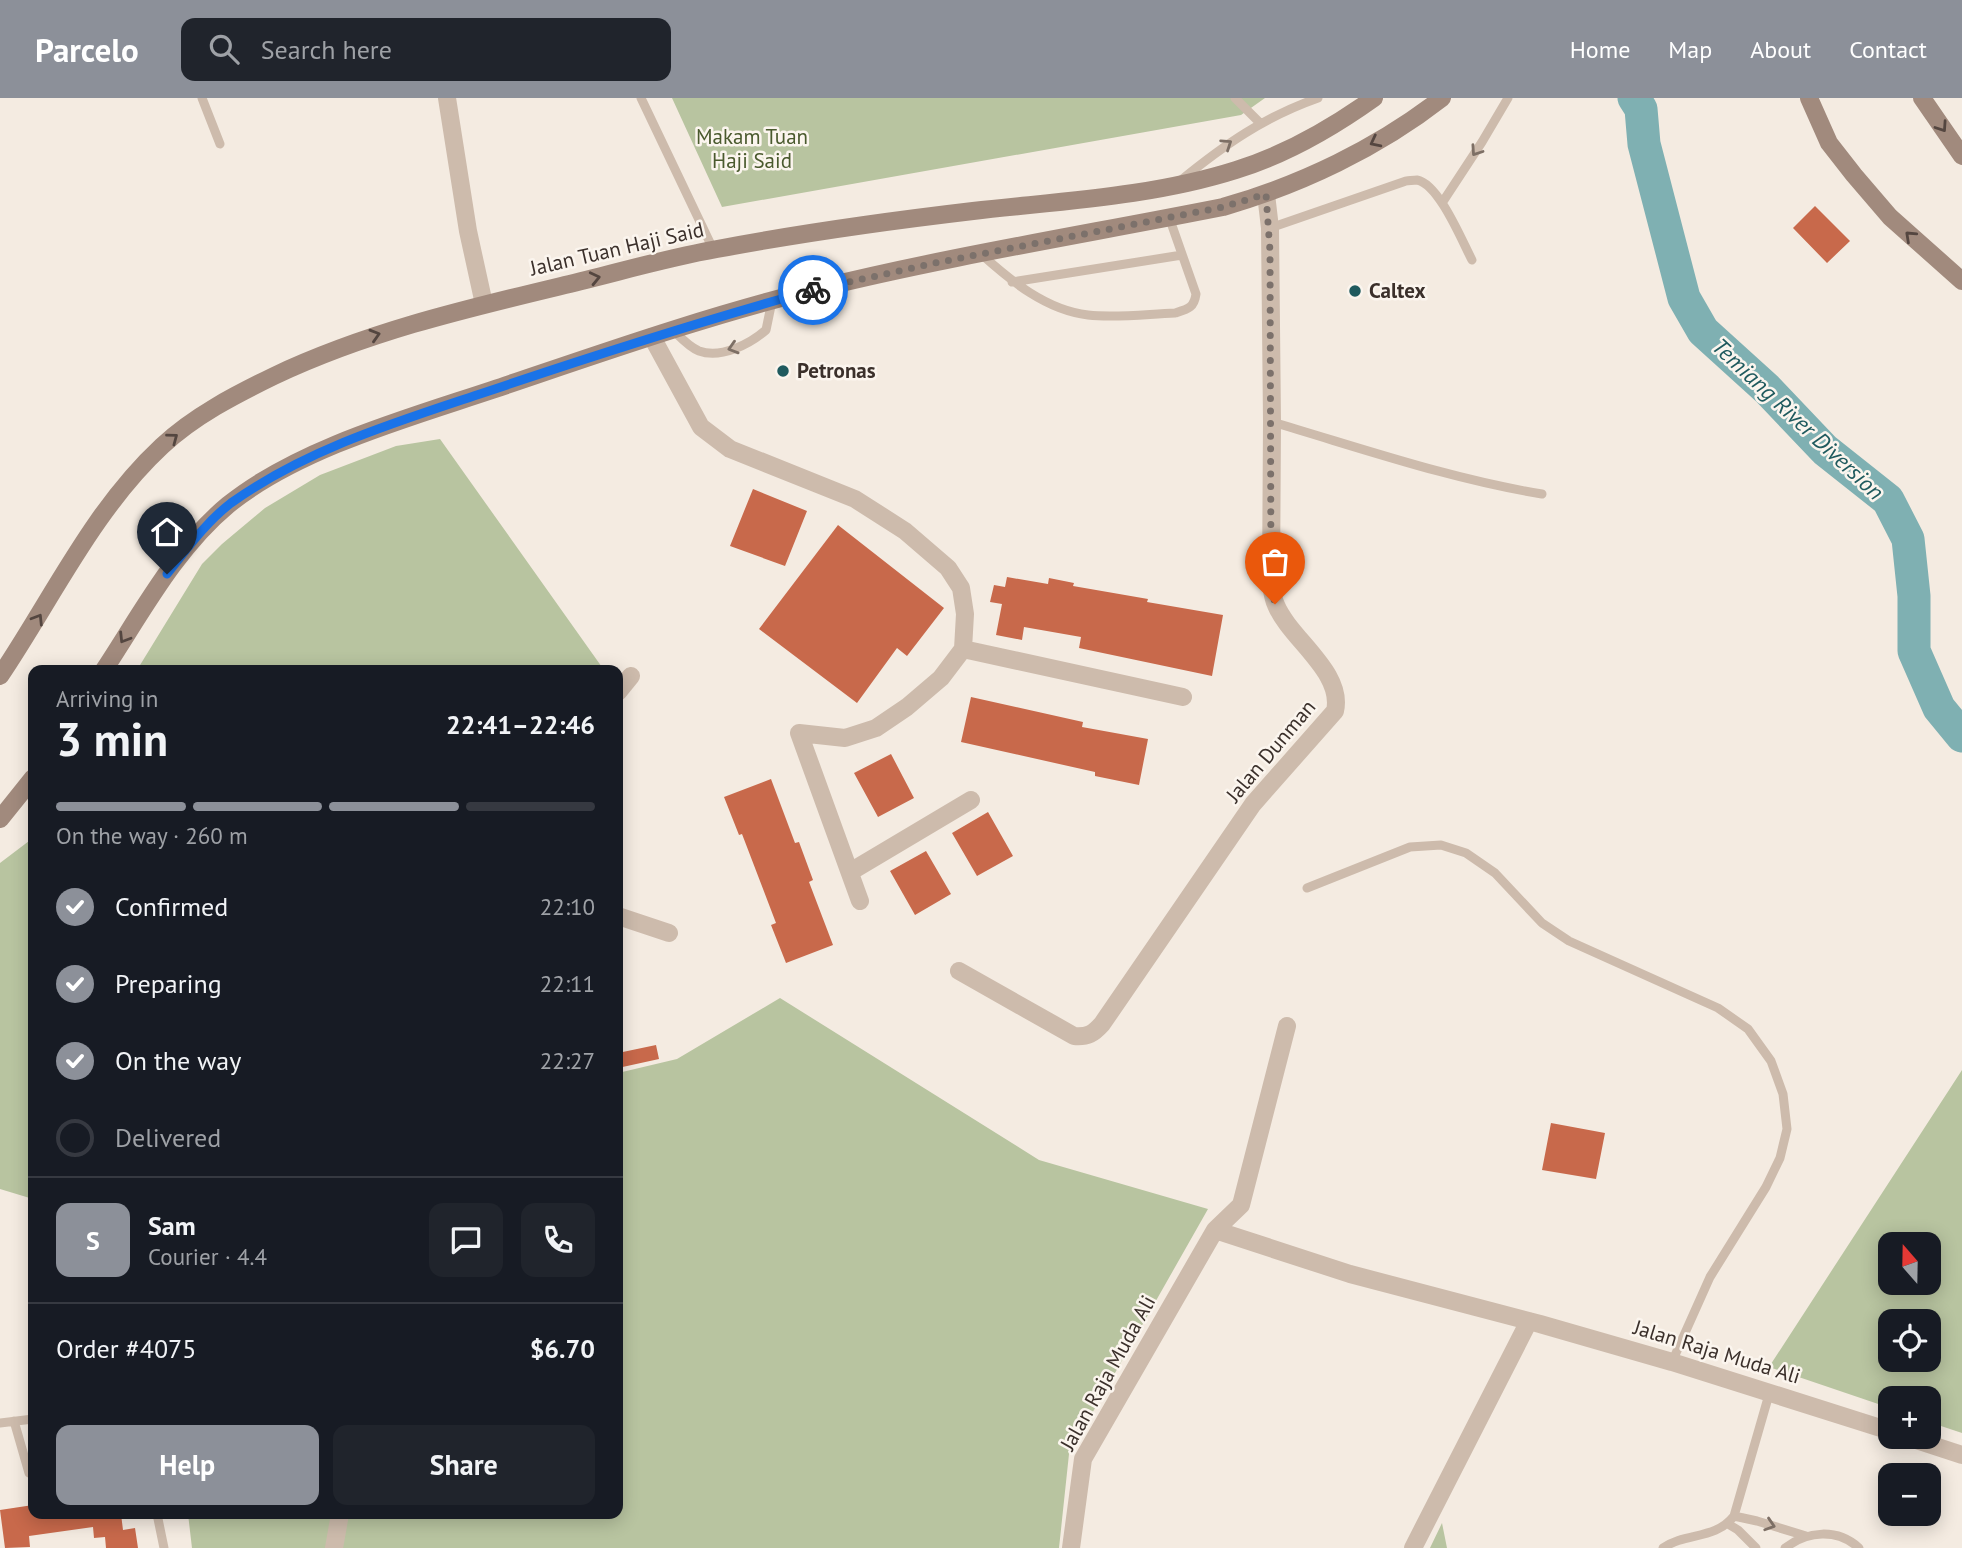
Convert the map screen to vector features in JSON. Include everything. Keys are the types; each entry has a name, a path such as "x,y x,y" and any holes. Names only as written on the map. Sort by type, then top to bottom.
{"main road":[{"name":"Jalan Tuan Haji Said","path":"0,676 106,509 164,444 211,409 288,370 351,343 484,304 713,249 1173,186 1237,170 1293,147 1343,120 1374,98"},
{"path":"1796,98 1890,217 1962,281"},
{"path":"1810,98 1829,143"},
{"path":"1922,98 1961,154"},
{"path":"107,665 153,593 196,538 229,505 282,470 330,448 398,421 652,337 815,289 1223,207 1266,194 1386,136 1440,100"},
{"path":"0,819 28,784"}],"street":[{"path":"447,98 468,230 484,304"},
{"name":"Jalan Dunman","path":"959,971 1074,1035 1085,1037 1093,1034 1253,804 1335,711 1338,700 1334,687 1285,621 1275,604 1271,584 1270,228 1266,194"},
{"path":"652,337 701,427 730,449 855,499 905,531 948,568 961,588 965,614 962,649 941,678 908,707 876,728 845,738 799,733 860,901"},
{"path":"962,649 1182,698"},
{"path":"623,686 631,676"},
{"path":"850,872 971,800"},
{"path":"623,918 669,933"},
{"name":"Jalan Raja Muda Ali","path":"1071,1548 1083,1459 1215,1230 1241,1205 1287,1026"},
{"name":"Jalan Raja Muda Ali","path":"1215,1230 1350,1273 1529,1321 1770,1391 1878,1427"},
{"path":"1413,1548 1529,1321"},
{"path":"1941,1448 1962,1455"},
{"path":"334,1548 339,1519"}],"lane":[{"path":"202,98 220,144"},
{"path":"641,98 713,249"},
{"path":"1235,98 1261,122"},
{"path":"1173,186 1222,147 1261,122 1318,98"},
{"path":"1442,203 1508,98"},
{"path":"1270,228 1406,181 1419,180 1430,188 1442,203 1472,260"},
{"path":"981,254 1012,282 1056,305 1087,315 1175,313 1189,309 1195,302 1196,293 1169,217"},
{"path":"1012,282 1182,255"},
{"path":"673,331 691,347 702,352 725,351 745,345 766,330 772,301"},
{"path":"1272,422 1434,470 1505,488 1542,494"},
{"path":"1307,888 1410,846 1441,845 1466,853 1495,873 1542,923 1569,941 1718,1008 1748,1030 1771,1061 1783,1094 1787,1129 1780,1158 1766,1187 1710,1277 1672,1362"},
{"path":"1663,1548 1682,1539 1718,1531 1731,1520 1770,1391"},
{"path":"0,1423 28,1420"},
{"path":"14,1421 28,1470"},
{"path":"158,1519 164,1548"},
{"path":"1731,1520 1757,1521 1806,1536"},
{"path":"1731,1520 1756,1548"},
{"path":"1785,1548 1806,1536 1822,1534 1839,1536 1858,1548"}],"green space":[{"name":"Makam Tuan Haji Said","path":"672,98 1265,98 1241,115 722,207"},
{"path":"440,439 600,665 140,665 202,564 222,544 265,508 320,475 396,446"},
{"path":"28,842 28,1197 0,1189 0,863"},
{"path":"780,998 1039,1160 1208,1209 1069,1454 1059,1548 192,1548 189,1519 623,1519 623,1072 677,1059"},
{"path":"1962,1070 1962,1433 1941,1426 1941,1386 1878,1386 1878,1404 1769,1367"},
{"path":"1442,1523 1447,1548 1430,1548"}],"building":[{"path":"1815,206 1850,241 1827,263 1793,228"},
{"path":"753,489 807,511 785,566 730,546"},
{"path":"838,525 944,608 907,656 897,648 857,703 759,629"},
{"path":"1007,577 1048,584 1049,578 1074,583 1073,586 1148,599 1147,602 1223,615 1212,676 1079,648 1081,637 1024,627 1022,640 996,635 1002,604 990,602 994,585 1005,587"},
{"path":"971,697 1083,722 1082,727 1148,739 1139,785 1095,776 1095,772 961,742"},
{"path":"891,754 914,798 878,817 854,773"},
{"path":"771,779 795,843 799,842 813,880 809,882 833,945 786,963 771,925 776,923 742,834 739,835 724,797"},
{"path":"988,812 1013,856 977,876 952,833"},
{"path":"926,851 951,894 915,915 890,871"},
{"path":"656,1045 659,1059 623,1067 623,1052"},
{"path":"1551,1123 1605,1133 1596,1179 1542,1170"},
{"path":"28,1506 28,1519 122,1519 123,1530 135,1528 138,1548 106,1548 105,1537 94,1538 93,1527 29,1536 30,1547 5,1548 0,1510"}],"waterway":[{"name":"Temiang River Diversion","path":"1634,98 1641,109 1644,144 1684,298 1703,331 1767,389 1825,450 1888,500 1908,539 1914,596 1914,651 1939,708 1962,736"}],"way so far":[{"path":"813,290 935,263 1223,207 1266,194 1270,228 1271,584 1275,604"}],"place":[{"name":"Caltex","path":"1355,291"},
{"name":"Petronas","path":"783,371"}],"route":[{"path":"167,574 196,538 229,505 282,470 330,448 398,421 652,337 813,290"}]}
